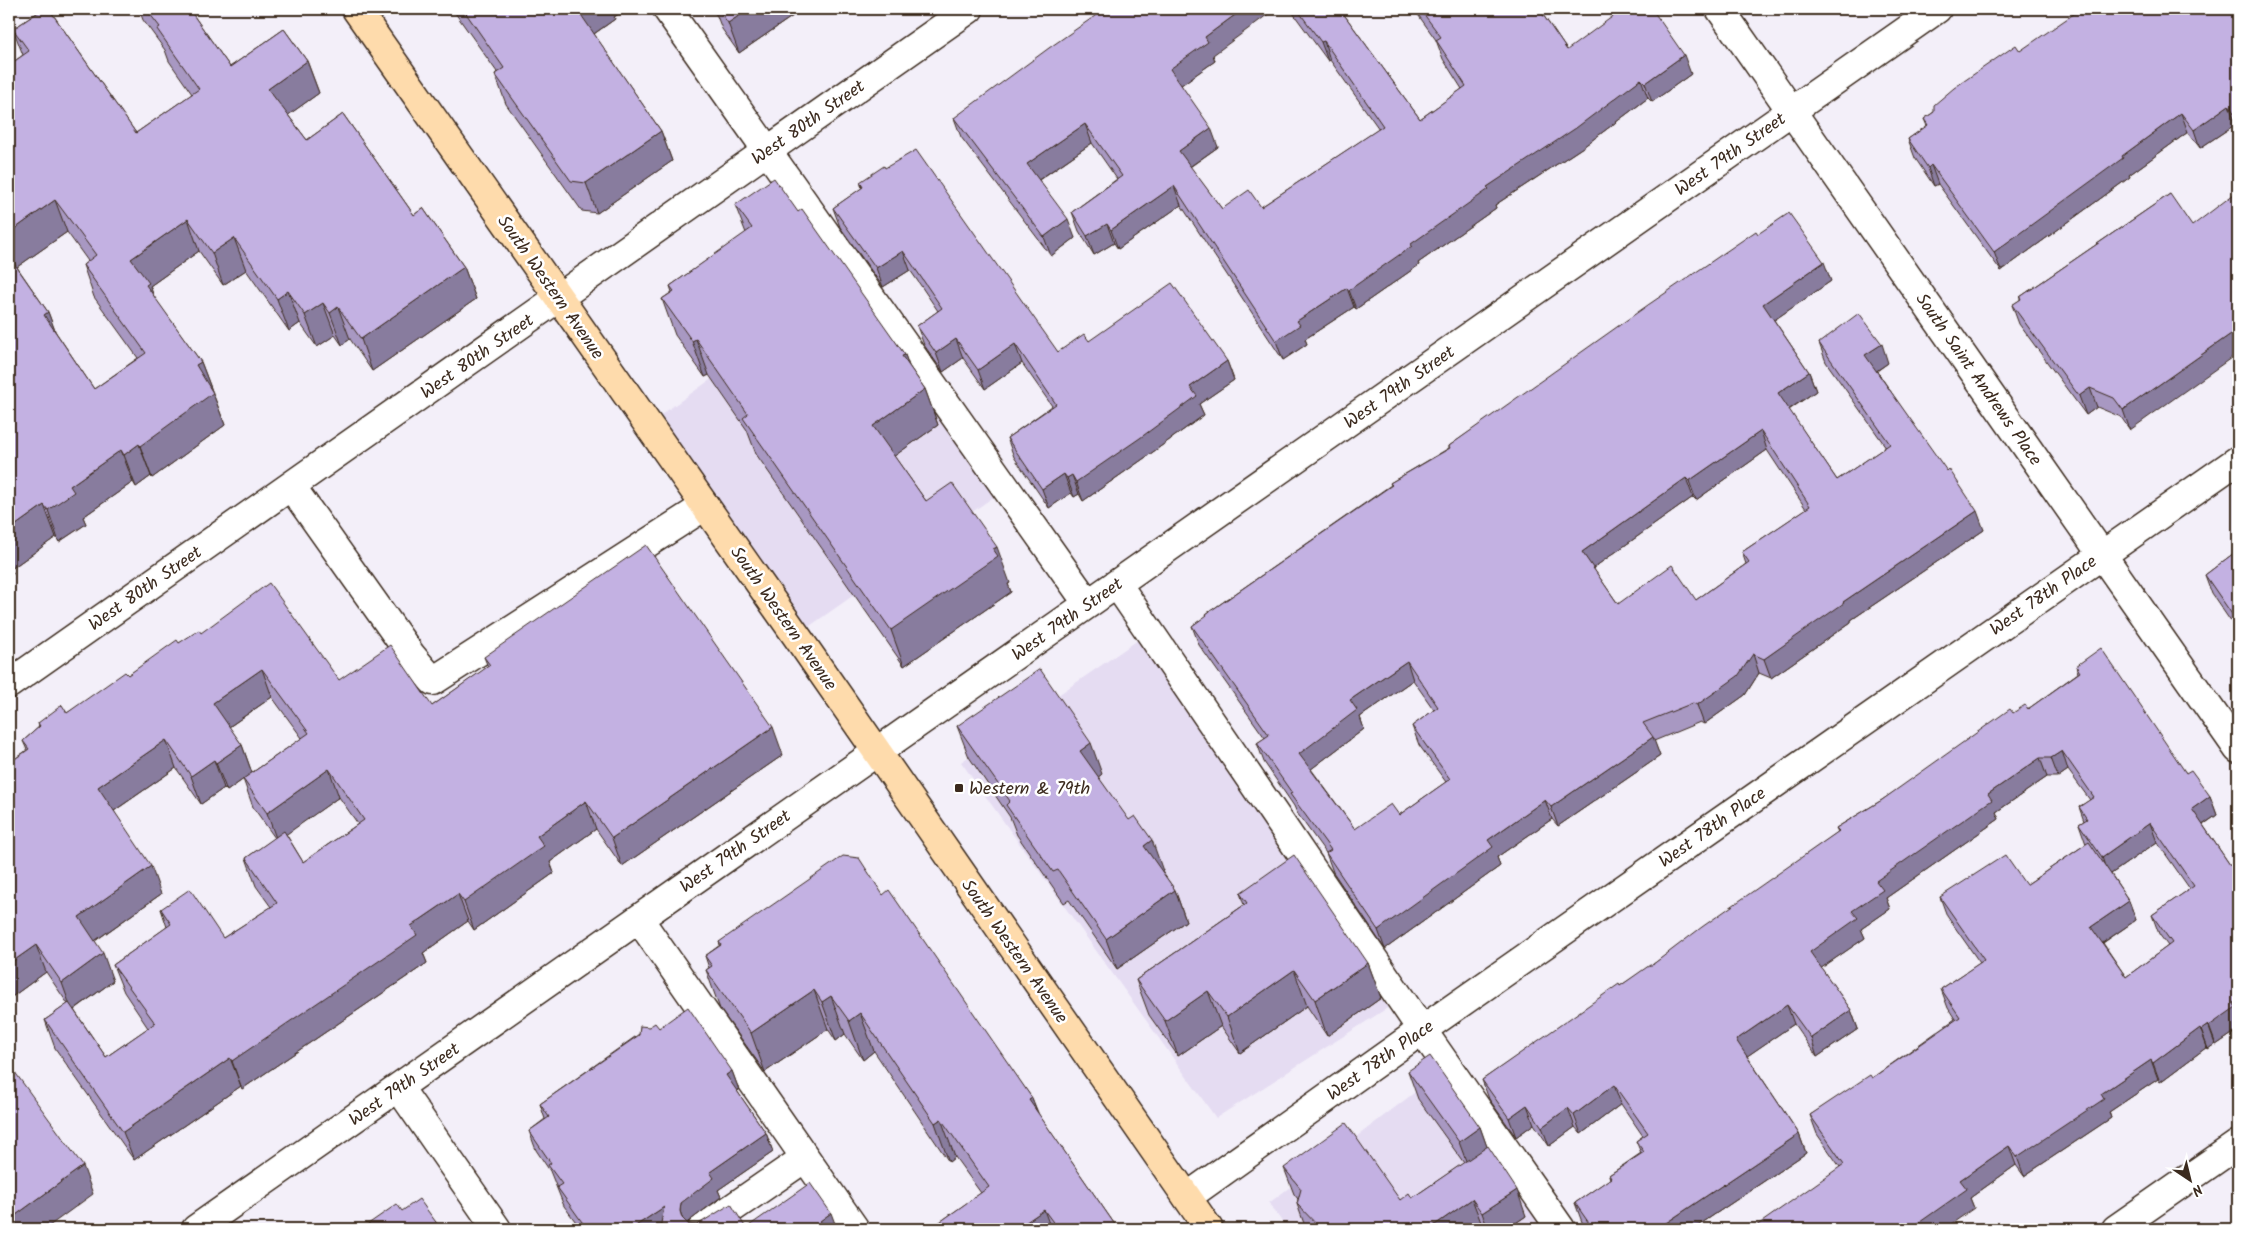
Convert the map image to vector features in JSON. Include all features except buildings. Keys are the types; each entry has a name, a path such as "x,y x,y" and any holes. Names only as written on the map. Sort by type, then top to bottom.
{"main road":[{"name":"South Western Avenue","path":"356,9 1209,1229"}],"street":[{"path":"667,9 1088,604"},
{"name":"West 80th Street","path":"9,684 969,9"},
{"name":"South Saint Andrews Place","path":"1720,9 2238,749"},
{"name":"West 79th Street","path":"196,1229 1937,9"},
{"name":"West 78th Place","path":"1187,1197 1422,1030 2238,460"},
{"path":"291,486 411,655 433,680 705,506"},
{"path":"1117,584 1422,1030 1561,1229"},
{"path":"639,919 855,1229"},
{"path":"399,1088 497,1229"},
{"path":"2116,1229 2238,1144"},
{"path":"702,1229 805,1158"}],"shaded area":[{"path":"857,276 1012,484 797,635 648,424"},
{"path":"1138,640 1392,1005 1216,1118 961,762"},
{"path":"1439,1074 1547,1229 1287,1229 1269,1203"}],"place":[{"name":"Western & 79th","path":"959,788"}]}
